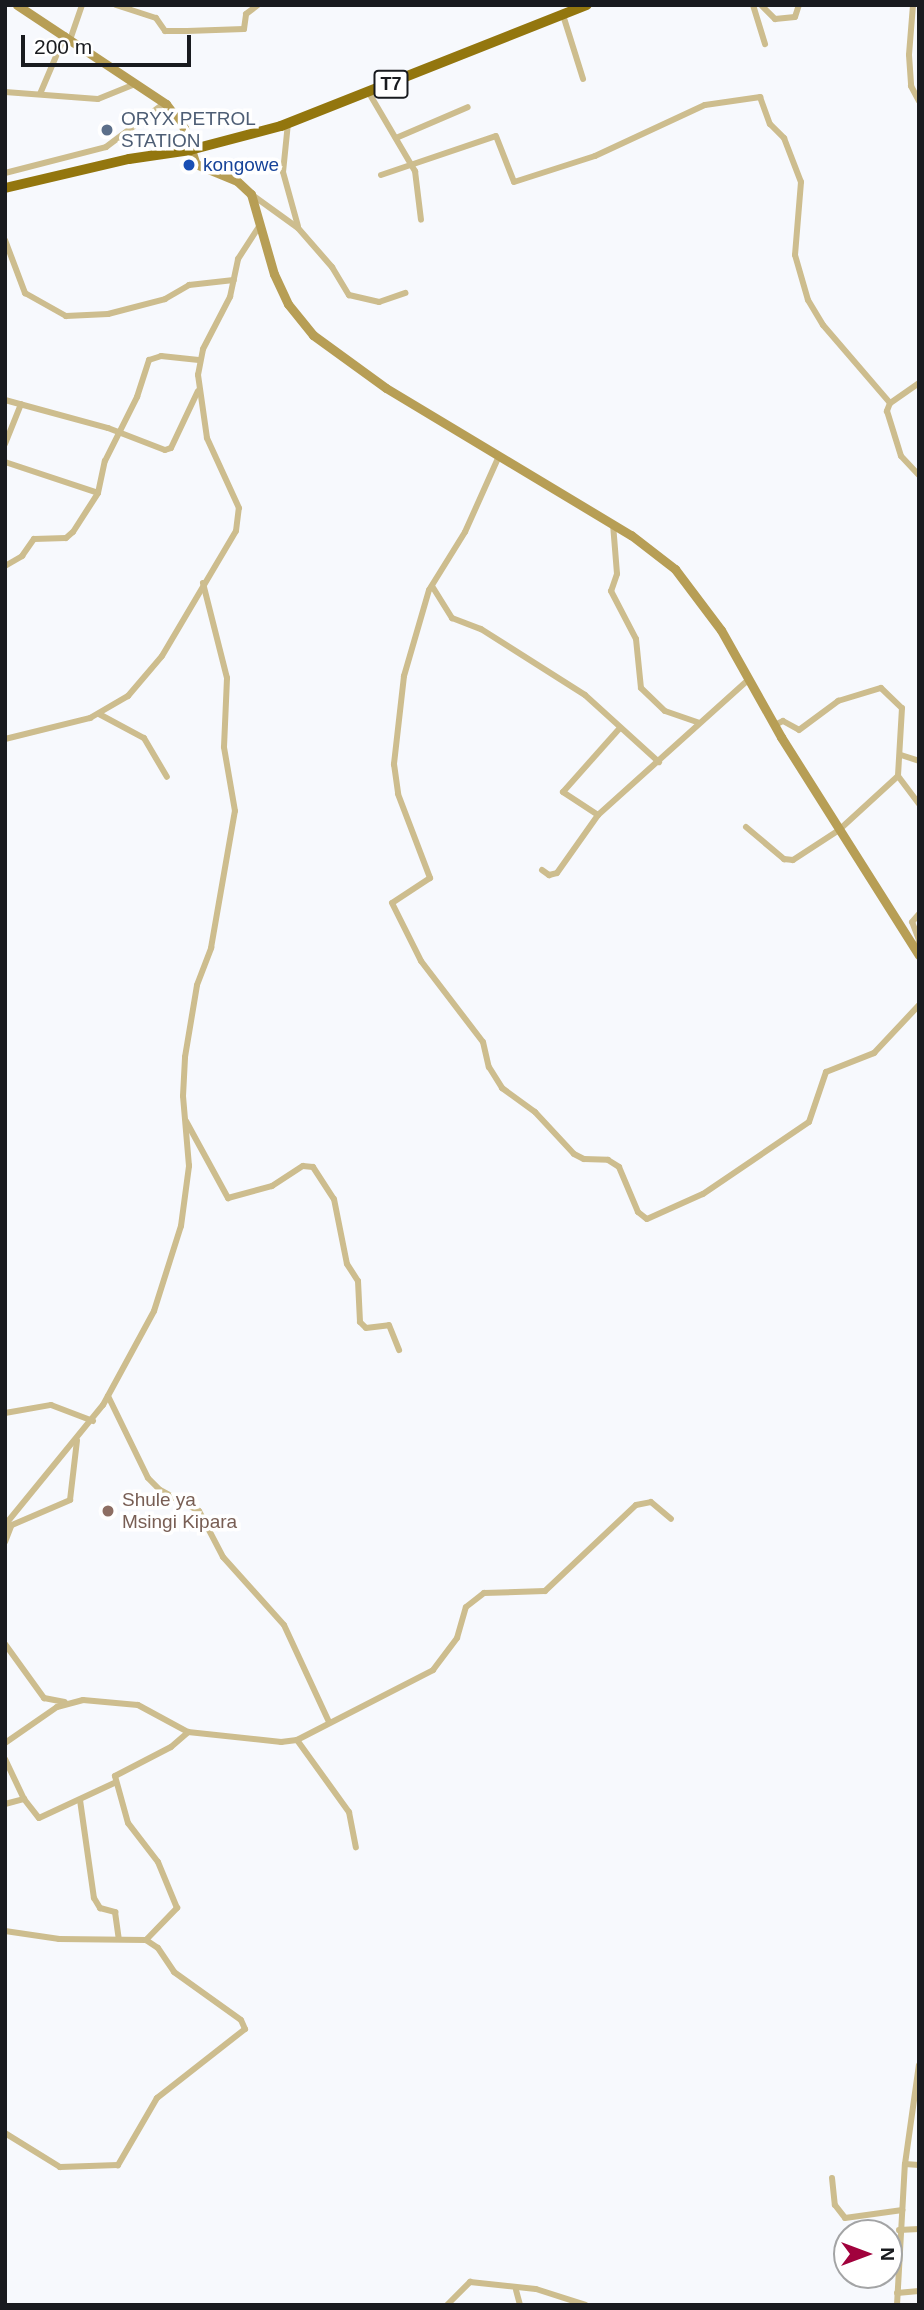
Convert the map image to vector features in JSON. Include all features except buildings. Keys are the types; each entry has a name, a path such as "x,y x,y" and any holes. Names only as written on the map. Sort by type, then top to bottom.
{"highway":[{"name":"T7","path":"5,188 129,159 190,150 288,123 587,5"}],"main road":[{"path":"17,5 68,36 163,104 178,119 196,164 236,181 251,194 274,274 302,324 386,388 613,524 675,569 721,630 839,830 918,953"}],"street":[{"path":"40,94 82,5"},
{"path":"116,5 156,18 165,31 244,29 246,15 258,5"},
{"path":"753,5 765,44"},
{"path":"761,5 772,19 795,17 799,5"},
{"path":"913,5 909,55 911,86 919,101"},
{"path":"563,15 583,79"},
{"path":"5,92 98,99 135,84"},
{"path":"369,93 410,162 418,181 421,220"},
{"path":"381,175 410,162 496,136 514,182 595,156 705,105 760,97 770,124 784,138 801,181 795,255 808,300 823,325 890,403"},
{"path":"5,173 106,147 163,104"},
{"path":"396,138 468,107"},
{"path":"288,123 283,172 298,228"},
{"path":"251,194 298,228 353,298 379,302 405,293"},
{"path":"5,739 99,714 128,696 162,656 236,531 239,508 206,438 198,391 199,360 234,280 244,244 259,227"},
{"path":"5,240 25,293 66,316 108,314 165,299 189,285 234,280"},
{"path":"5,566 22,556 34,539 70,536 98,493 105,461 149,360 161,356 199,360"},
{"path":"919,383 890,403 887,414 901,456 919,475"},
{"path":"5,400 171,448 198,391"},
{"path":"5,444 22,404"},
{"path":"499,456 465,532 432,586 404,677 394,764 398,794 430,878 392,903 421,961 483,1042 489,1067 502,1088 535,1111 574,1154 584,1159 608,1160 619,1167 640,1215 647,1219 703,1194 809,1122 826,1072 874,1053 919,1005"},
{"path":"5,462 98,493"},
{"path":"613,524 617,574 611,591 636,639 641,688 666,711 699,723"},
{"path":"5,1542 7,1526 93,1420 108,1396 154,1311 181,1226 190,1166 184,1119 185,1057 197,985 212,947 235,811 224,747 227,678 203,583"},
{"path":"432,586 453,618 481,629 585,695 619,729 659,762"},
{"path":"542,870 549,875 557,873 598,815 749,679"},
{"path":"746,827 787,861 839,830 898,776 902,708 881,688 838,701 799,730 783,721 775,725"},
{"path":"99,714 144,738 167,777"},
{"path":"598,815 563,792 619,729"},
{"path":"901,755 919,761"},
{"path":"898,776 919,804"},
{"path":"918,953 919,940 912,922 919,914"},
{"path":"184,1119 228,1198 272,1186 303,1166 313,1167 334,1199 347,1264 358,1281 360,1322 366,1328 389,1325 398,1350"},
{"path":"108,1396 139,1465 154,1486 199,1511 223,1557 284,1625 328,1720"},
{"path":"5,1413 51,1405 93,1420"},
{"path":"7,1526 70,1500 77,1439"},
{"path":"5,1644 44,1698 66,1702 138,1705 188,1732 281,1742 297,1740 328,1720 433,1670 457,1637 466,1607 484,1593 545,1591 636,1505 651,1502 671,1519"},
{"path":"5,1743 66,1702"},
{"path":"146,1940 177,1912 176,1901 158,1862 128,1823 114,1783 117,1772 171,1746 188,1732"},
{"path":"297,1740 349,1812 356,1847"},
{"path":"5,1759 23,1799 39,1818 114,1783"},
{"path":"5,1804 23,1799"},
{"path":"79,1800 94,1898 100,1908 113,1909 119,1939"},
{"path":"5,1931 59,1939 146,1940 158,1948 174,1972 241,2020 245,2029 177,2078 157,2098 118,2165 60,2167 5,2133"},
{"path":"901,2219 905,2164 919,2065"},
{"path":"905,2164 919,2165"},
{"path":"832,2178 835,2205 845,2218 902,2210"},
{"path":"447,2305 470,2282 516,2290 536,2289 586,2305"},
{"path":"897,2289 897,2305"},
{"path":"516,2290 520,2305"},
{"path":"897,2293 919,2291"}],"place":[{"name":"ORYX PETROL STATION","path":"107,130"},
{"name":"kongowe","path":"189,165"},
{"name":"Shule ya Msingi Kipara","path":"108,1511"}]}
